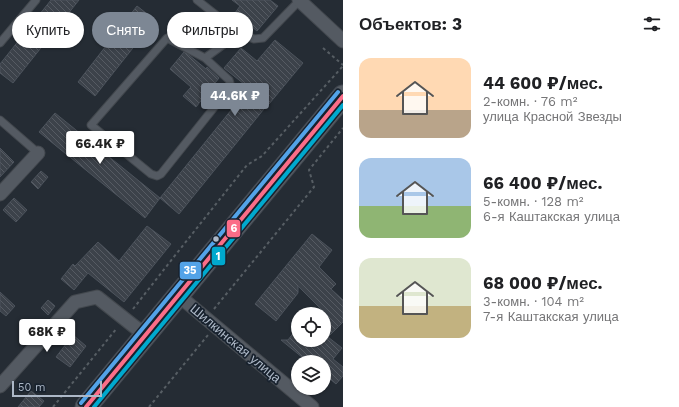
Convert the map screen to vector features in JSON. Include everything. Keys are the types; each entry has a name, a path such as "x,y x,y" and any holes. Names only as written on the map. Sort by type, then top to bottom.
{"main road":[{"path":"86,407 343,96"}],"street":[{"path":"299,0 343,41"},
{"path":"0,194 38,152"},
{"name":"Шилкинская улица","path":"178,295 312,407"},
{"path":"0,386 75,302 97,297 144,335"}],"lane":[{"path":"0,43 36,0"},
{"path":"197,0 212,12"},
{"path":"253,39 263,38 299,0"},
{"path":"167,38 205,58 227,77 230,87 161,174 157,176 151,174 90,125 167,38"},
{"path":"205,58 219,48"},
{"path":"0,120 38,152"}],"path":[{"path":"54,407 247,165 262,156 343,65 323,48"},
{"path":"149,407 208,335 203,322 206,318 314,187 309,170 343,128"}],"building":[{"path":"51,0 79,0 69,12 41,12"},
{"path":"232,0 270,0 278,6 257,31 253,28 253,12 236,12 240,6"},
{"path":"137,6 145,12 132,12"},
{"path":"275,40 303,63 179,214 160,198 249,88 224,68 241,48 257,61"},
{"path":"13,48 41,48 13,83 0,73 0,64"},
{"path":"104,48 133,48 95,96 78,82"},
{"path":"184,52 206,69 207,67 219,78 196,107 183,96 191,87 170,69"},
{"path":"55,113 160,198 145,218 39,132"},
{"path":"0,148 14,162 0,177"},
{"path":"41,171 48,177 38,189 31,182"},
{"path":"14,198 27,210 16,222 3,210"},
{"path":"147,226 171,244 124,302 88,273 74,290 61,279 73,264 75,266 98,242 119,261"},
{"path":"312,234 332,250 319,267 336,284 331,289 343,300 343,322 331,334 331,307 319,307 298,286 298,293 276,321 255,304"},
{"path":"0,292 15,306 6,316 0,311"},
{"path":"48,300 55,306 48,315 41,308"},
{"path":"73,335 86,346 70,367 56,357"},
{"path":"291,336 291,347 331,347 331,339 342,348 333,359 343,367 343,376 336,384 331,380 331,355 299,355 281,340 288,340"},
{"path":"31,391 44,401 39,407 18,407"}],"transit line":[{"name":"35","path":"81,403 338,92"},
{"name":"6","path":"86,407 343,96"},
{"name":"1","path":"94,407 343,105"}]}
